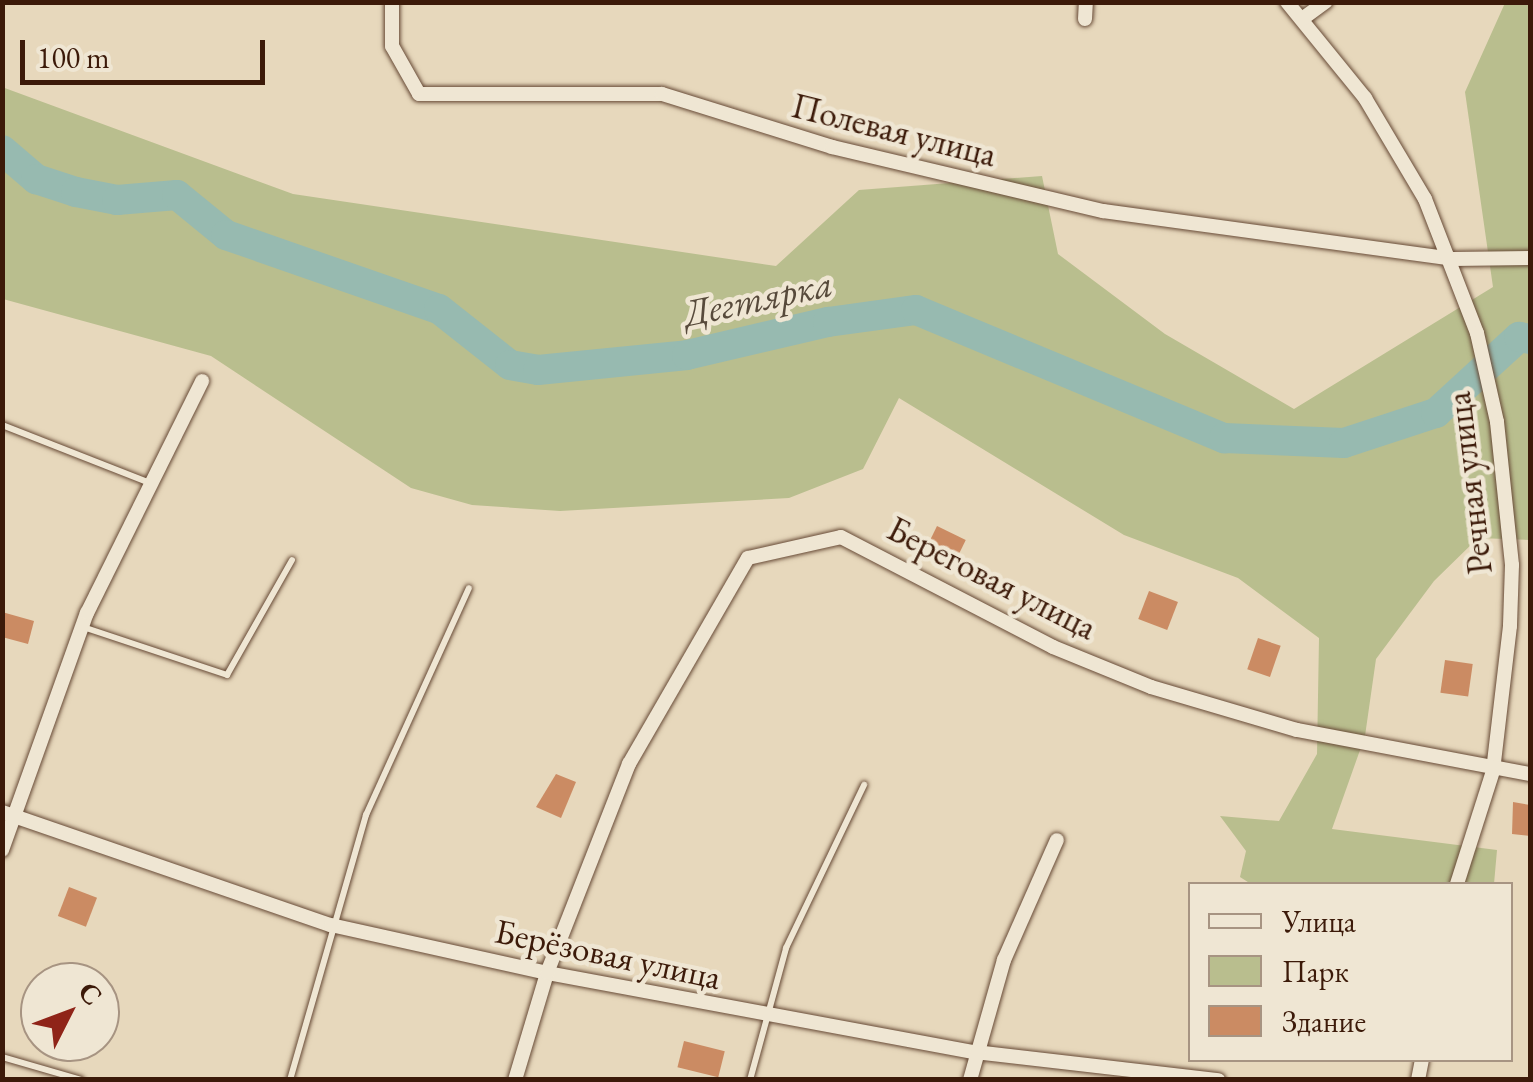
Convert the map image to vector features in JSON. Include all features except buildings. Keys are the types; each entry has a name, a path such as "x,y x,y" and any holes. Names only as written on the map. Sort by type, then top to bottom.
{"street":[{"name":"Полевая улица","path":"392,2 392,46 419,94 662,94 832,147 1103,211 1452,259"},
{"path":"1086,2 1086,20"},
{"name":"Речная улица","path":"1287,2 1383,126 1452,259 1497,422 1512,564 1493,771 1458,882"},
{"path":"1302,19 1325,2"},
{"path":"1452,259 1530,258"},
{"path":"2,850 7,814 82,626 202,381"},
{"name":"Береговая улица","path":"515,1080 548,973 629,764 748,558 841,537 1053,647 1151,687 1296,730 1493,771 1530,774"},
{"name":"Берёзовая улица","path":"7,814 332,925 548,973 766,1018 976,1052 1218,1080"},
{"path":"970,1080 1004,960 1057,840"}],"lane":[{"path":"2,425 151,484"},
{"path":"82,626 228,675 292,560"},
{"path":"290,1080 366,815 469,588"},
{"path":"750,1080 786,948 864,785"},
{"path":"2,1057 81,1080"}],"green space":[{"path":"1505,3 1530,3 1530,540 1478,538 1434,581 1376,659 1365,736 1332,829 1497,850 1494,882 1248,882 1240,877 1246,851 1220,816 1279,821 1317,754 1319,638 1238,578 1124,535 899,398 863,469 789,498 560,511 472,505 411,488 211,356 3,299 2,87 293,194 776,266 859,190 1042,176 1058,254 1165,334 1294,409 1493,287 1465,92"}],"waterway":[{"name":"Дегтярка","path":"2,150 36,179 76,192 117,200 177,195 226,235 439,309 510,365 538,370 687,355 828,322 916,310 1224,438 1344,443 1436,413 1519,337 1530,339"}]}
